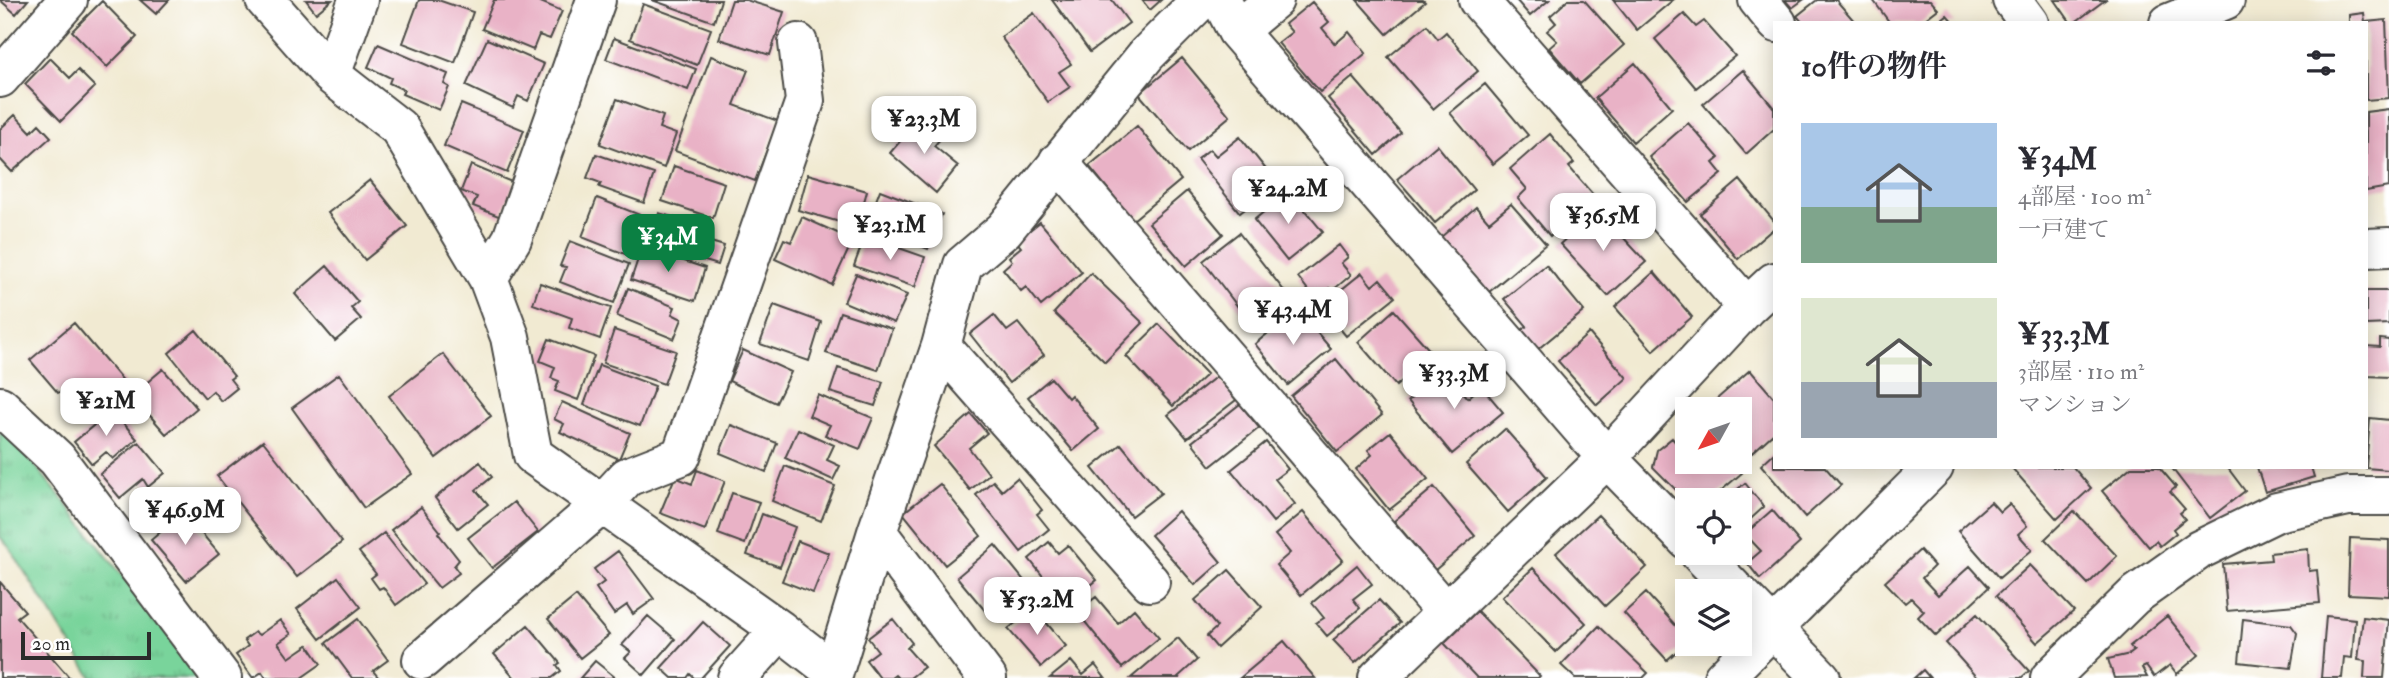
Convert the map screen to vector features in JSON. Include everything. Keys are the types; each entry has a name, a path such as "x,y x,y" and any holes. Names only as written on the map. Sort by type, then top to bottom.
{"street":[{"path":"0,78 68,0"},
{"path":"265,0 331,75 399,128 488,278 510,337 533,455 779,630 833,675 877,532 941,346 964,265 1004,230 1147,54 1201,0"},
{"path":"331,75 358,0"},
{"path":"488,278 512,239 596,0"},
{"path":"1274,0 1229,15 1607,458 1675,528"},
{"path":"1478,0 1747,307"},
{"path":"1758,0 1775,21"},
{"path":"2012,0 2028,21"},
{"path":"2174,21 2225,0"},
{"path":"422,660 601,505 627,477 681,456 805,101 798,43"},
{"path":"1058,162 1445,612"},
{"path":"2368,248 2389,247"},
{"path":"1378,678 1607,458 1747,307 1773,283"},
{"path":"941,346 1150,582"},
{"path":"0,406 57,459 222,678"},
{"path":"1723,678 1932,469"},
{"path":"2050,678 2134,596 2199,550 2346,481 2389,496"},
{"path":"877,532 987,678"},
{"path":"1711,565 1724,579"},
{"path":"1752,607 1821,678"},
{"path":"737,678 779,630"}],"green space":[{"path":"7,431 202,678 92,678 0,537 0,433"}],"building":[{"path":"0,0 28,0 16,14"},
{"path":"140,0 169,0 156,14"},
{"path":"306,0 332,0 316,13"},
{"path":"419,0 438,0 473,12 455,63 403,43"},
{"path":"494,0 536,0 562,11 550,39 539,35 533,50 482,29"},
{"path":"652,0 721,0 714,22"},
{"path":"732,0 746,0 784,12 770,55 719,39"},
{"path":"1052,0 1112,0 1129,23 1090,52"},
{"path":"1142,0 1161,0 1150,10"},
{"path":"1357,0 1423,0 1425,2 1387,34"},
{"path":"1516,0 1549,0 1530,16"},
{"path":"1568,0 1584,0 1624,45 1580,84 1549,48 1557,41 1547,31 1556,23 1550,16"},
{"path":"1613,0 1673,0 1637,30"},
{"path":"1785,0 1803,0 1792,8"},
{"path":"1817,0 1836,0 1854,21 1801,21 1797,16"},
{"path":"1873,0 1930,0 1938,9 1923,21 1889,21"},
{"path":"2055,0 2105,0 2077,21 2070,21"},
{"path":"102,1 137,37 107,67 72,31"},
{"path":"1312,2 1329,22 1322,28 1335,44 1349,32 1366,53 1320,92 1278,43 1292,32 1285,24"},
{"path":"643,4 711,29 697,65 630,39"},
{"path":"1034,13 1071,64 1059,72 1070,87 1048,102 1001,37"},
{"path":"2364,13 2365,21 2349,21 2349,15"},
{"path":"1684,14 1696,27 1704,21 1735,56 1696,88 1655,39"},
{"path":"1947,15 1952,21 1940,21"},
{"path":"2386,20 2389,98 2368,100 2368,22"},
{"path":"1427,25 1438,39 1446,32 1478,71 1433,109 1388,57"},
{"path":"614,38 696,69 688,90 606,59"},
{"path":"487,39 544,64 528,101 518,96 513,108 466,86"},
{"path":"378,44 448,74 444,84 449,87 439,110 402,94 404,90 389,83 391,78 368,67"},
{"path":"711,56 748,70 734,105 778,121 755,181 675,151"},
{"path":"50,58 70,78 78,70 95,87 61,121 25,84"},
{"path":"1182,58 1230,116 1188,151 1139,94"},
{"path":"1635,63 1672,108 1633,142 1595,98"},
{"path":"1743,70 1773,107 1773,130 1746,154 1703,104"},
{"path":"1353,77 1401,133 1376,155 1328,98"},
{"path":"1485,84 1528,135 1493,164 1450,113"},
{"path":"617,99 663,116 659,128 676,134 664,168 600,144"},
{"path":"461,104 524,130 507,173 444,146"},
{"path":"2389,109 2389,187 2368,191 2368,112"},
{"path":"15,115 31,132 39,124 51,137 12,172 0,159 0,129"},
{"path":"919,119 941,138 934,146 958,166 936,193 890,153"},
{"path":"1688,123 1719,158 1713,163 1722,174 1688,202 1649,157"},
{"path":"1137,126 1181,180 1133,220 1089,166"},
{"path":"1550,134 1574,163 1569,167 1595,197 1550,236 1518,198 1527,189 1510,169"},
{"path":"1240,137 1277,183 1240,213 1197,159 1210,149 1216,156"},
{"path":"1437,145 1474,190 1435,223 1397,179"},
{"path":"596,154 654,174 644,203 599,187 601,183 587,178"},
{"path":"471,165 514,183 501,217 473,206 477,197 461,191"},
{"path":"674,166 724,183 713,218 662,201"},
{"path":"808,174 867,191 857,227 798,210"},
{"path":"370,180 407,226 365,260 328,213"},
{"path":"1740,180 1773,220 1773,229 1738,259 1700,214"},
{"path":"880,190 942,214 928,249 867,225"},
{"path":"1187,191 1223,234 1186,266 1149,223"},
{"path":"1289,191 1323,232 1287,261 1254,220"},
{"path":"597,198 645,217 630,256 582,237"},
{"path":"1511,204 1546,244 1489,292 1441,237 1476,207 1489,222"},
{"path":"1598,210 1646,262 1608,296 1560,244"},
{"path":"659,213 707,228 704,240 724,246 718,265 650,244"},
{"path":"802,217 853,240 832,285 775,259 784,239 791,242"},
{"path":"1040,222 1082,272 1041,306 1026,287 1021,291 1003,269 1012,261 1009,257 1021,247 1016,241"},
{"path":"1239,233 1285,292 1248,320 1203,261"},
{"path":"865,236 925,257 915,287 854,266"},
{"path":"570,241 629,264 614,303 560,282 566,267 560,266"},
{"path":"1339,245 1348,257 1341,263 1351,275 1332,291 1329,288 1315,299 1298,277"},
{"path":"642,247 705,268 695,301 631,280"},
{"path":"1546,265 1584,311 1538,349 1522,330 1527,326 1504,299"},
{"path":"327,266 358,302 351,308 361,319 335,341 295,294"},
{"path":"1654,272 1692,317 1653,351 1615,307"},
{"path":"1091,273 1143,323 1105,362 1054,313"},
{"path":"1362,273 1372,286 1380,279 1395,297 1346,336 1321,306"},
{"path":"856,274 907,295 894,323 844,302"},
{"path":"540,283 611,308 600,339 569,328 572,318 533,304"},
{"path":"628,288 675,307 672,314 682,319 674,339 617,316"},
{"path":"2368,291 2389,291 2389,324 2368,325"},
{"path":"774,305 821,322 809,361 760,344"},
{"path":"1297,309 1331,349 1288,385 1255,344"},
{"path":"1394,310 1433,354 1396,386 1358,342"},
{"path":"840,312 892,329 878,370 826,353"},
{"path":"994,315 1007,331 1018,323 1044,355 1009,383 970,334"},
{"path":"74,323 125,383 88,415 65,388 58,393 30,360"},
{"path":"1159,324 1207,374 1173,406 1126,356"},
{"path":"196,330 234,376 230,379 237,388 221,401 213,391 205,398 169,353"},
{"path":"614,330 676,351 664,384 603,363"},
{"path":"1589,333 1627,378 1597,405 1558,361"},
{"path":"549,339 594,356 578,400 555,391 559,381 551,378 555,367 540,361"},
{"path":"2380,339 2389,340 2389,377 2368,376 2368,346 2380,347"},
{"path":"743,350 791,372 776,403 729,381"},
{"path":"443,354 491,416 436,458 389,396"},
{"path":"1336,359 1382,415 1337,452 1291,396"},
{"path":"599,365 655,386 640,426 584,405"},
{"path":"838,368 883,382 875,406 830,392"},
{"path":"163,369 197,408 166,434 132,395"},
{"path":"1445,370 1468,398 1481,386 1503,412 1452,454 1408,401"},
{"path":"1750,370 1773,397 1773,434 1752,453 1752,397 1719,397"},
{"path":"339,374 412,474 364,508 292,408"},
{"path":"1217,376 1236,400 1187,438 1168,415"},
{"path":"1051,378 1068,398 1071,395 1099,429 1073,451 1028,397"},
{"path":"818,395 873,418 860,449 825,435 830,425 809,416"},
{"path":"562,402 630,433 619,459 560,432 564,424 554,419"},
{"path":"1240,404 1259,428 1211,466 1192,442"},
{"path":"112,410 137,439 113,459 106,452 92,464 74,442"},
{"path":"971,414 987,433 969,448 989,474 970,490 934,446"},
{"path":"2370,418 2389,420 2389,470 2368,468"},
{"path":"731,425 777,443 766,472 720,453"},
{"path":"798,429 834,445 827,460 840,466 833,480 785,458"},
{"path":"1505,429 1547,477 1508,512 1466,464"},
{"path":"1390,432 1428,479 1389,510 1356,469 1372,455 1368,450"},
{"path":"1672,438 1675,442 1675,474 1741,474 1724,488 1675,489 1653,467 1657,450"},
{"path":"263,441 342,542 297,577 217,476"},
{"path":"139,442 165,473 148,487 143,479 120,498 100,474"},
{"path":"1266,442 1288,469 1275,479 1295,504 1273,522 1231,470"},
{"path":"1121,444 1161,493 1131,516 1092,468"},
{"path":"1773,454 1773,469 1827,469 1841,485 1805,517 1761,465"},
{"path":"480,462 492,477 476,490 488,504 458,528 435,498"},
{"path":"785,466 835,486 821,521 772,501"},
{"path":"2013,469 2075,469 2091,488 2057,519"},
{"path":"2129,469 2161,469 2176,487 2170,492 2185,509 2180,513 2185,519 2173,529 2176,533 2160,546 2156,541 2149,547 2102,491"},
{"path":"2173,469 2228,469 2245,491 2210,518"},
{"path":"2258,469 2312,469 2314,477 2265,492"},
{"path":"697,470 725,481 705,530 660,513 675,477 692,484"},
{"path":"1017,478 1042,510 1037,514 1049,529 1021,552 976,495 993,481 1002,491"},
{"path":"940,484 981,536 945,565 903,513"},
{"path":"1434,487 1475,536 1435,570 1394,521"},
{"path":"1752,492 1764,507 1752,518"},
{"path":"732,493 759,502 745,544 718,534"},
{"path":"514,502 538,532 492,568 468,538"},
{"path":"1991,502 2000,512 2009,504 2027,526 2018,534 2032,550 1999,578 1958,531"},
{"path":"421,507 459,560 454,566 459,573 439,588 391,530"},
{"path":"1772,510 1800,543 1760,579 1749,565 1752,565 1752,559 1761,551 1752,541 1752,528"},
{"path":"1178,511 1221,562 1195,585 1151,535"},
{"path":"2074,511 2117,556 2088,584 2045,539"},
{"path":"184,512 219,554 186,581 151,540"},
{"path":"1303,512 1343,560 1301,595 1276,565 1290,553 1275,535"},
{"path":"762,514 795,527 780,567 747,555"},
{"path":"1598,515 1647,567 1605,606 1556,553"},
{"path":"384,533 424,584 396,605 383,587 379,589 371,578 376,574 359,552"},
{"path":"2350,538 2389,540 2389,596 2348,594"},
{"path":"798,541 829,553 813,593 782,581"},
{"path":"1049,542 1058,553 1068,545 1097,580 1066,605 1029,559"},
{"path":"995,545 1031,589 1002,613 996,606 987,613 957,577"},
{"path":"2308,549 2309,571 2317,570 2320,603 2227,611 2223,564 2271,560 2270,553"},
{"path":"1920,550 1934,566 1922,578 1938,595 1970,566 1989,587 1936,636 1918,617 1924,611 1911,598 1905,603 1885,582"},
{"path":"618,551 654,599 633,614 627,605 614,614 596,588 604,582 594,569"},
{"path":"1357,565 1372,584 1353,599 1360,608 1327,636 1316,623 1324,618 1312,603"},
{"path":"2030,565 2074,611 2037,643 1996,596"},
{"path":"1533,568 1586,623 1556,652 1502,597"},
{"path":"1229,570 1262,607 1217,648 1207,636 1217,627 1195,600"},
{"path":"338,577 361,607 320,639 297,609"},
{"path":"0,582 25,611 17,617 70,678 0,678"},
{"path":"1646,593 1675,625 1675,653 1667,660 1624,613"},
{"path":"576,596 609,635 580,658 548,619"},
{"path":"1096,597 1118,623 1134,609 1159,638 1122,668 1077,612"},
{"path":"1379,600 1400,623 1355,663 1333,640"},
{"path":"1034,608 1066,646 1041,667 1008,629"},
{"path":"1477,611 1540,676 1538,678 1477,678 1444,643"},
{"path":"1977,614 2029,671 2021,678 1977,678 1946,643"},
{"path":"648,616 675,639 644,675 625,658 631,652 622,645"},
{"path":"2167,616 2199,655 2177,674 2170,665 2154,677 2146,666 2142,668 2147,677 2114,678 2108,659 2130,654 2134,651 2130,646"},
{"path":"2326,616 2355,619 2352,658 2344,657 2342,678 2321,678"},
{"path":"2363,617 2389,620 2384,678 2364,678 2365,661 2358,660"},
{"path":"358,619 388,660 373,671 379,678 352,678 326,643"},
{"path":"893,619 912,643 907,648 924,667 910,678 898,678 895,675 891,678 880,678 866,660 878,651 868,638"},
{"path":"2243,619 2291,625 2297,633 2291,668 2239,662"},
{"path":"280,620 291,634 278,643 289,658 308,645 321,664 301,678 266,678 262,672 253,678 236,655 248,646 244,640 255,632 259,635"},
{"path":"703,622 730,646 701,678 694,678 690,674 687,678 672,678 661,668"},
{"path":"528,625 560,663 557,665 561,671 552,678 515,678 494,654"},
{"path":"1599,626 1648,673 1643,678 1575,678 1561,665"},
{"path":"1178,638 1197,660 1178,677 1180,678 1131,678"},
{"path":"1284,641 1315,678 1240,678"},
{"path":"595,661 616,678 580,678"},
{"path":"1071,661 1083,675 1095,665 1105,678 1050,678"},
{"path":"1923,670 1930,678 1914,678"}]}
